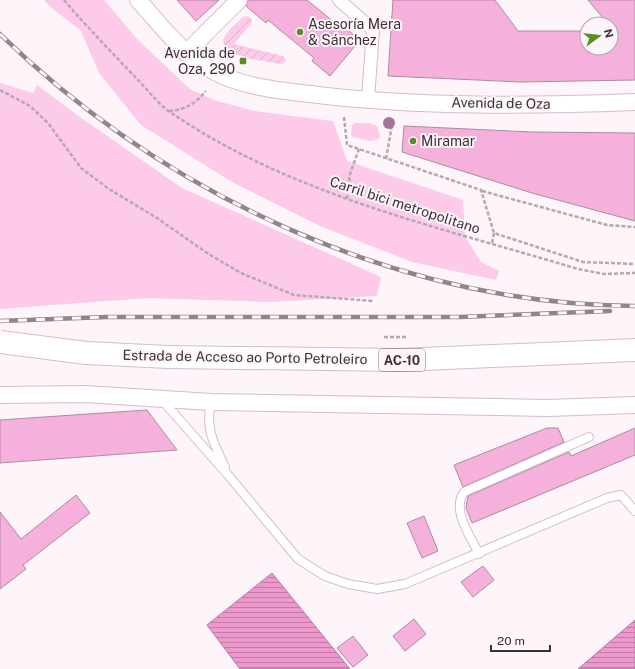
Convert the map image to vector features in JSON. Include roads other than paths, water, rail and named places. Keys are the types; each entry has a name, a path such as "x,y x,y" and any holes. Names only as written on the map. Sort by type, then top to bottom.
{"main road":[{"name":"Estrada de Acceso ao Porto Petroleiro","path":"0,342 86,353 168,357 400,360 635,350"}],"street":[{"name":"Avenida de Oza","path":"138,0 186,53 215,72 270,89 368,99 535,106 635,102"},
{"path":"186,53 239,0"},
{"path":"339,0 373,30 368,99"},
{"path":"0,395 86,394 211,402 547,408 635,405"}],"lane":[{"path":"161,399 228,475 298,559 324,576 348,584 377,589 405,584 479,554 607,498 621,495 635,511"},
{"path":"211,402 208,414 210,436 228,475"},
{"path":"479,554 460,512 460,498 464,492 589,437"}],"railway":[{"path":"0,34 66,92 137,145 213,191 292,230 375,262 460,286 547,300 635,306"},
{"path":"0,321 107,317 460,317 610,311"}],"place":[{"name":"Asesoría Mera & Sánchez","path":"300,32"},
{"name":"Avenida de Oza, 290","path":"243,61"},
{"name":"Miramar","path":"413,141"}]}
